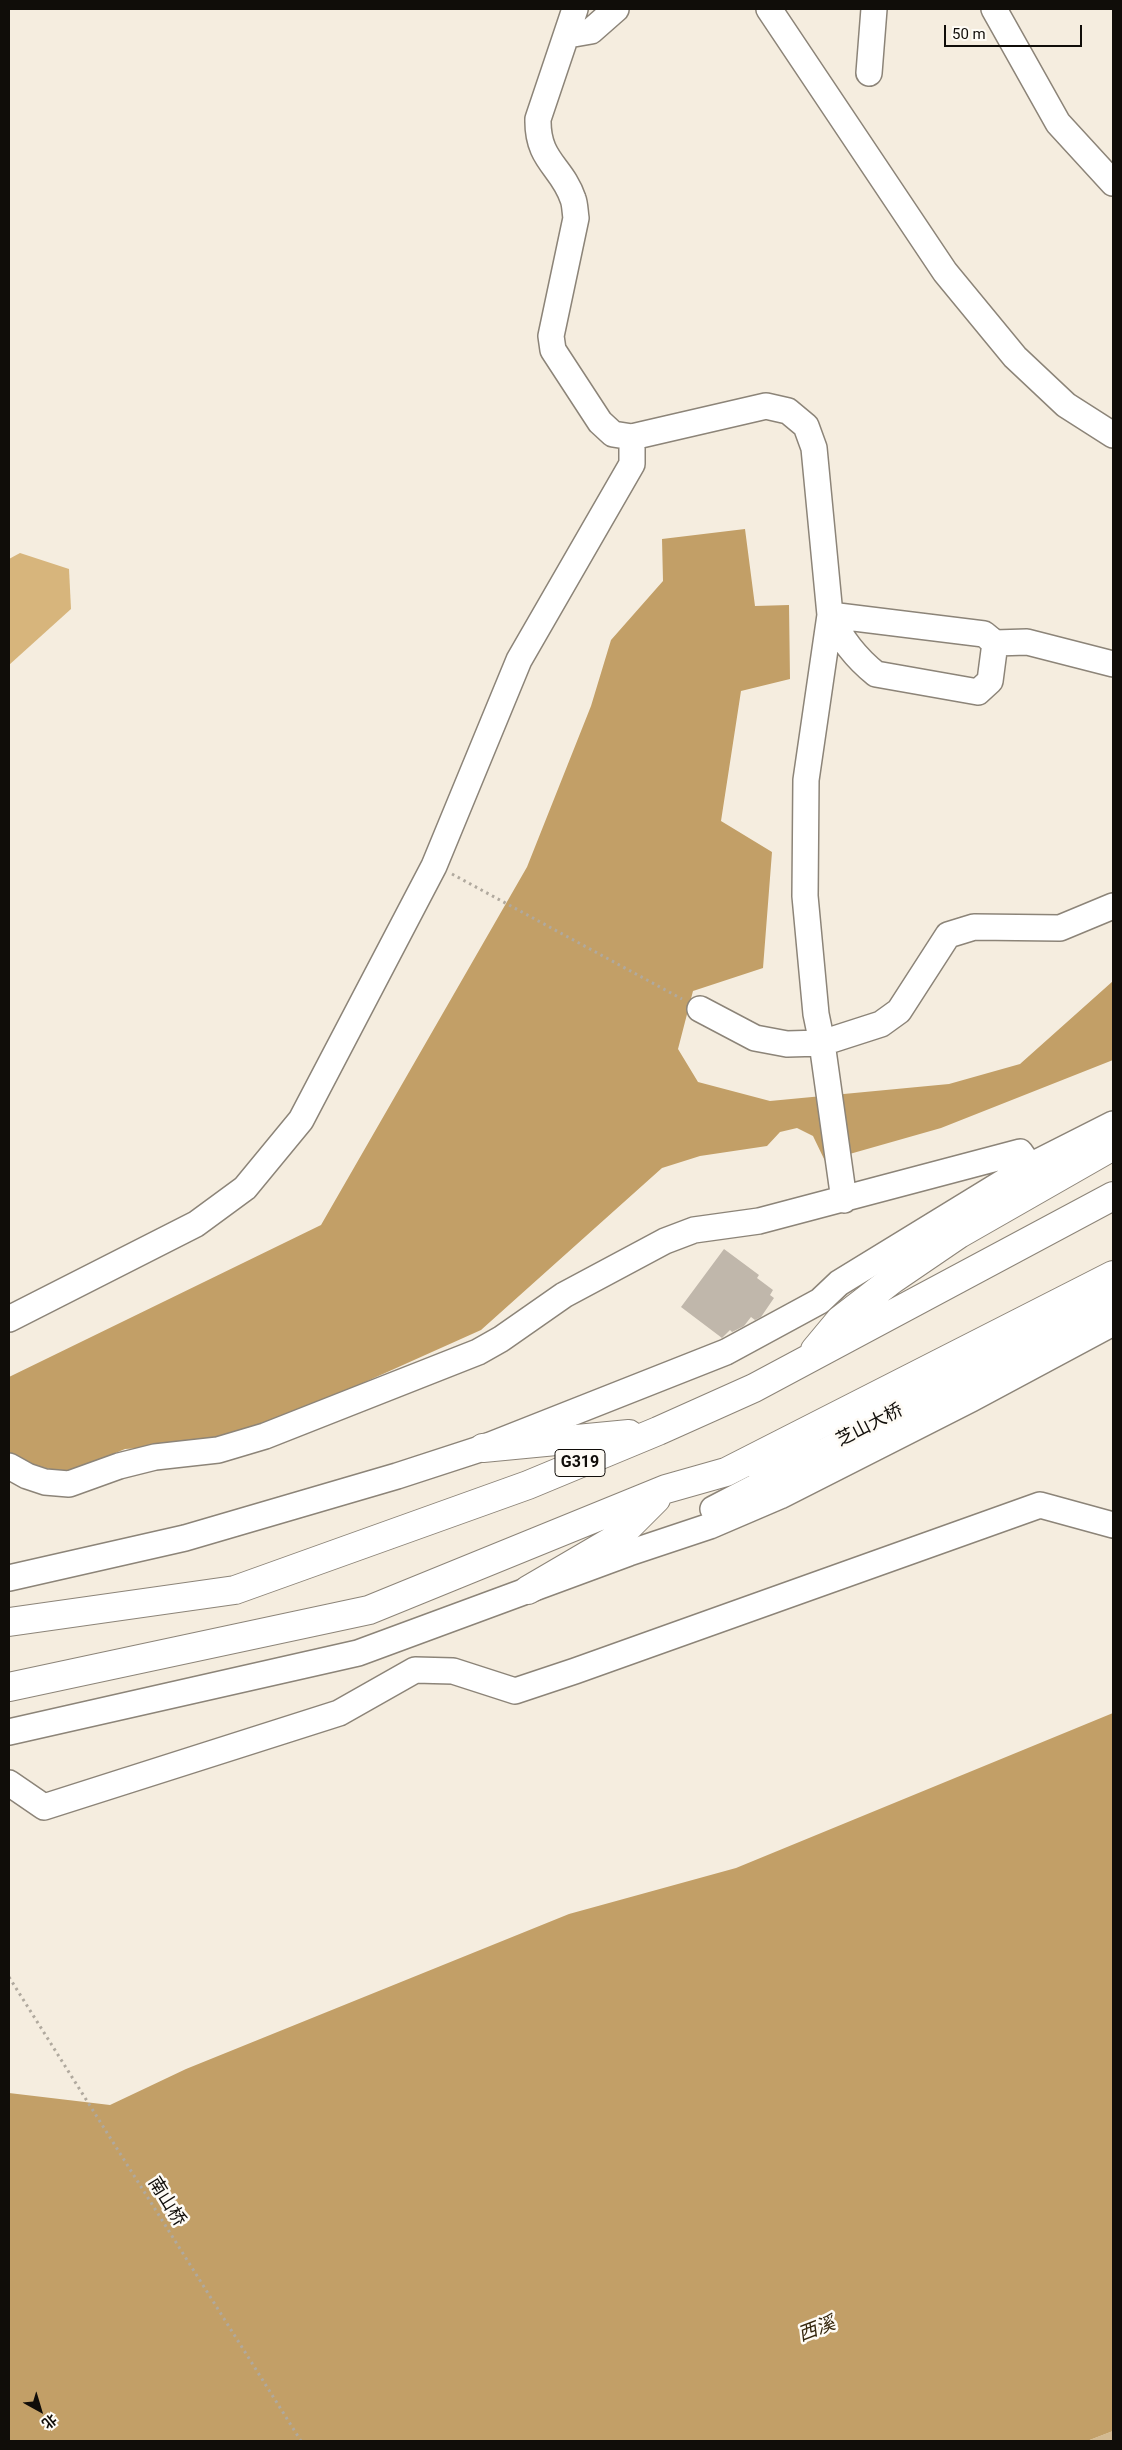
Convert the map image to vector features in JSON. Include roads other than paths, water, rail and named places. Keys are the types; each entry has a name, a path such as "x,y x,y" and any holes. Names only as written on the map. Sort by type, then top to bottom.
{"highway":[{"path":"807,1360 840,1320 894,1279 959,1234 1113,1146"},
{"name":"G319","path":"9,1622 235,1590 528,1485 658,1431 754,1388 1113,1196"},
{"path":"726,1472 1113,1275"},
{"path":"483,1448 658,1431"},
{"path":"9,1687 369,1610 666,1489 726,1472 816,1454"},
{"path":"528,1590 617,1538 666,1489"}],"street":[{"path":"576,9 538,119 538,137 546,155 574,200 576,218 551,336 553,350 561,365 600,422 613,434 632,437 766,406 788,411 806,426 814,448 830,615 806,780 805,896 816,1014 824,1054 844,1200"},
{"path":"568,35 591,31 616,9"},
{"path":"769,9 945,272 1015,356 1066,404 1113,435"},
{"path":"869,73 874,9"},
{"path":"994,9 1058,123 1113,183"},
{"path":"9,1320 196,1224 245,1188 301,1120 434,866 519,660 632,464 632,437"},
{"path":"830,615 840,636 863,664 876,674 969,691 978,692 990,681 995,643"},
{"path":"830,615 984,634 995,643 1027,642 1113,664"},
{"path":"700,1009 754,1038 787,1044 824,1054 881,1024 899,1011 948,935 974,927 1060,928 1113,906"},
{"path":"9,1578 185,1538 397,1476 483,1448 734,1348 820,1301 839,1284 1030,1166 1113,1124"},
{"path":"9,1466 27,1476 45,1482 69,1484 119,1466 155,1458 218,1450 265,1436 478,1352 501,1340 564,1295 666,1241 694,1230 759,1221 1020,1152 1030,1166"},
{"name":"芝山大桥","path":"629,1553 1113,1301"},
{"path":"9,1732 358,1654 629,1553 710,1526 780,1496 972,1399 1113,1323"},
{"path":"9,1783 44,1807 339,1714 415,1670 453,1671 515,1691 1040,1505 1113,1525"},
{"path":"393,1641 415,1670"}],"water":[{"path":"745,529 755,606 789,605 790,679 741,691 721,821 772,852 763,968 693,991 678,1049 698,1082 770,1101 949,1084 1020,1064 1113,981 1113,1060 941,1128 825,1161 813,1136 797,1128 780,1132 767,1146 700,1156 662,1168 481,1330 287,1417 204,1444 125,1449 66,1474 9,1457 9,1377 321,1225 527,867 591,706 611,640 663,581 662,539"},
{"name":"西溪","path":"1113,1713 1113,2431 1087,2441 9,2441 9,2093 110,2105 186,2069 569,1914 736,1868"}]}
